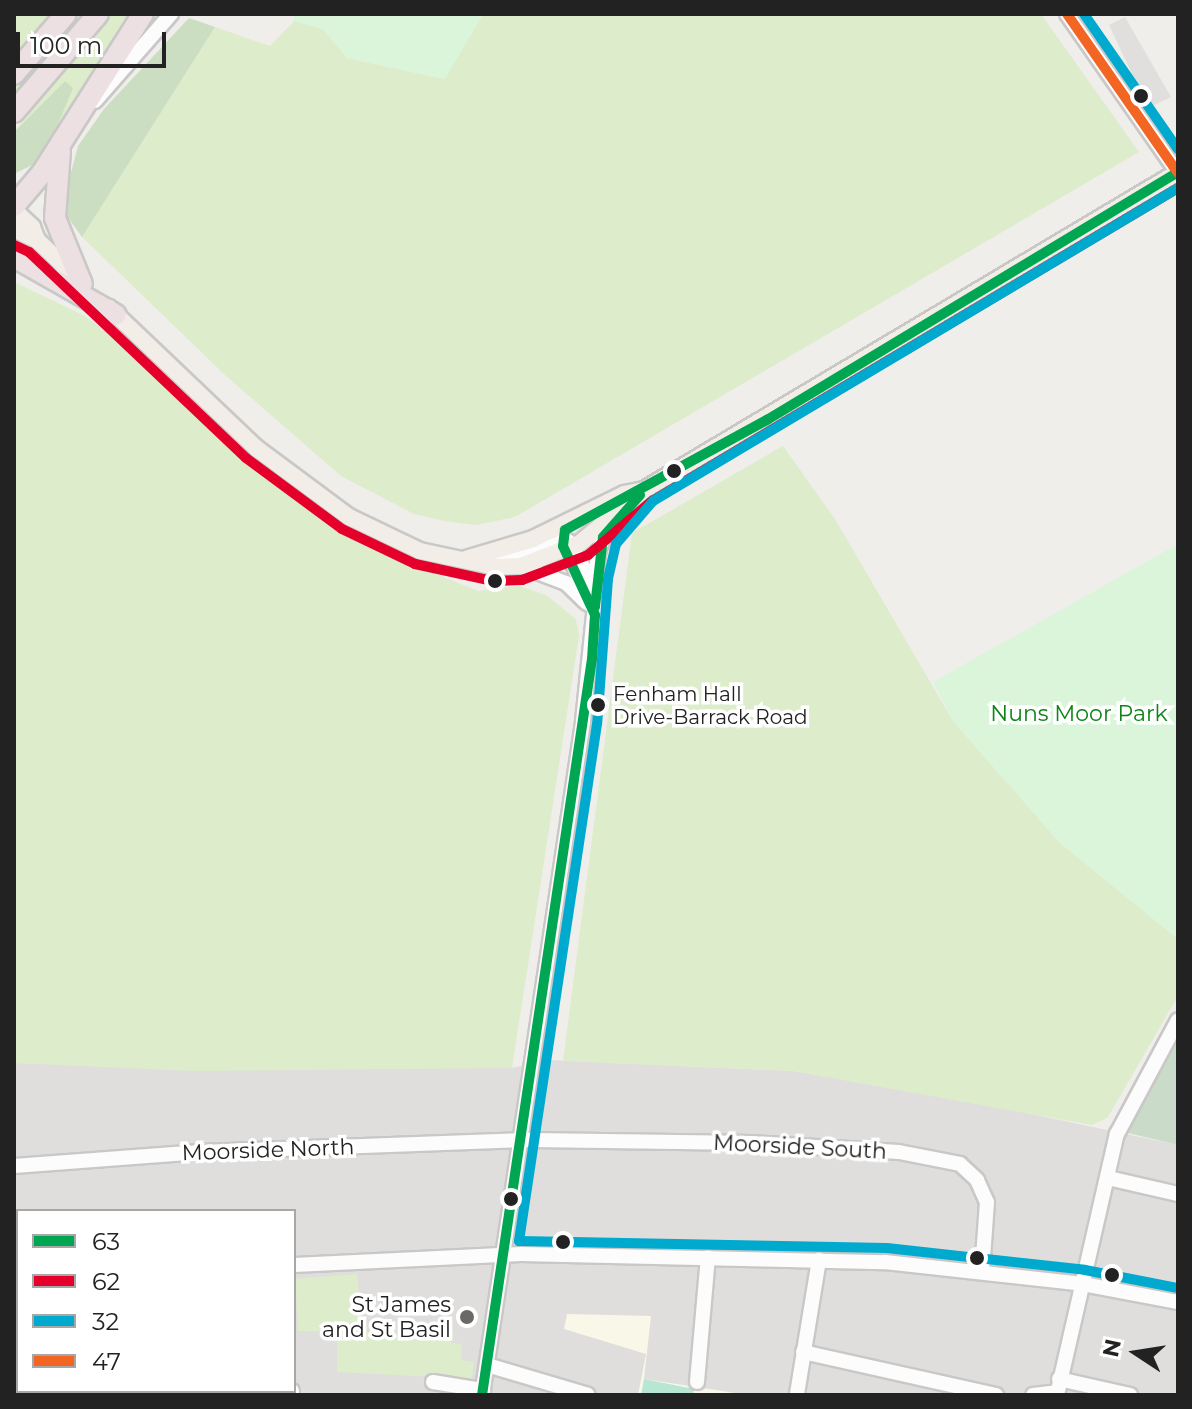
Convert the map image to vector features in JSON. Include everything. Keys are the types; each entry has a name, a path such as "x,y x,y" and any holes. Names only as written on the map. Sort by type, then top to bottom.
{"highway":[{"path":"14,74 66,14"},
{"path":"14,112 98,14"},
{"path":"14,208 62,143 143,14"},
{"path":"62,143 55,218 82,284"},
{"path":"14,257 116,315"}],"main road":[{"path":"14,229 37,240 256,448 349,517 401,545 495,567 521,566 613,520 644,490 1178,173"},
{"path":"14,208 32,227 37,240"},
{"path":"470,559 567,541 624,494 644,490"}],"street":[{"path":"76,119 171,14"},
{"path":"1067,14 1178,173"},
{"path":"433,1382 483,1392 522,1140 599,548 613,520"},
{"path":"567,541 594,589"},
{"path":"567,541 593,612"},
{"path":"521,566 566,583 593,612"},
{"path":"1058,1389 1108,1178 1130,1104 1178,1020"},
{"name":"Moorside North","path":"14,1166 200,1152 522,1140"},
{"name":"Moorside South","path":"522,1140 751,1143 934,1156 960,1164 977,1180 987,1202 982,1271"},
{"path":"1108,1178 1178,1194"},
{"path":"296,1265 503,1255 819,1260 982,1271 1083,1284 1178,1302"},
{"path":"697,1382 708,1257"},
{"path":"797,1394 819,1260"},
{"path":"803,1352 996,1395"},
{"path":"487,1365 588,1395"},
{"path":"1033,1395 1058,1389 1130,1395"}],"shaded area":[{"path":"1125,17 1171,97 1148,108 1109,25"},
{"path":"548,1060 793,1071 936,1094 1178,1145 1178,1395 14,1395 14,1063 512,1068"},
{"path":"567,1314 651,1316 644,1379 748,1395 638,1395 646,1354 564,1329"}],"green space":[{"path":"14,14 53,14 14,59"},
{"path":"73,14 90,14 14,103 14,84"},
{"path":"111,14 136,14 47,150 65,81 14,132"},
{"path":"294,14 483,14 445,79 347,58 323,29 294,21"},
{"path":"483,14 1041,14 1139,152 515,517 476,525 444,521 414,514 341,476 226,376 82,237 215,27 270,46 294,21 323,29 347,58 444,79"},
{"path":"189,18 215,27 82,237 66,215 64,199 78,146 104,109"},
{"path":"65,81 73,88 47,150 36,163 14,174 14,132"},
{"path":"14,282 85,316 118,341 246,461 358,542 478,591 519,586 546,595 576,619 579,636 512,1068 191,1071 14,1063"},
{"path":"783,446 835,519 953,721 1060,843 1178,939 1178,996 1108,1117 1092,1125 793,1071 563,1061 632,533"},
{"name":"Nuns Moor Park","path":"1178,544 1178,939 1060,843 953,721 933,682"},
{"path":"1178,1038 1178,1145 1124,1132"},
{"path":"357,1274 362,1332 454,1334 451,1343 462,1344 461,1360 474,1362 472,1379 337,1372 337,1339 353,1339 353,1332 298,1331 296,1279"},
{"path":"644,1379 694,1389 693,1395 641,1395"}],"transit line":[{"name":"47","path":"1067,14 1178,173"},
{"name":"32","path":"1084,14 1178,149"},
{"name":"63","path":"482,1395 592,659 595,615 563,546 565,530 767,420 1178,172"},
{"name":"62","path":"14,245 29,252 246,458 342,529 415,564 493,581 522,580 588,555 652,501 1178,188"},
{"name":"32","path":"1178,188 653,501 616,544 608,579 597,724 519,1241 887,1248 1085,1270 1178,1288"},
{"name":"63","path":"595,607 603,537 640,495"}],"place":[{"name":"Fenham Hall Drive-Barrack Road","path":"598,705"},
{"name":"St James and St Basil","path":"467,1317"}]}
